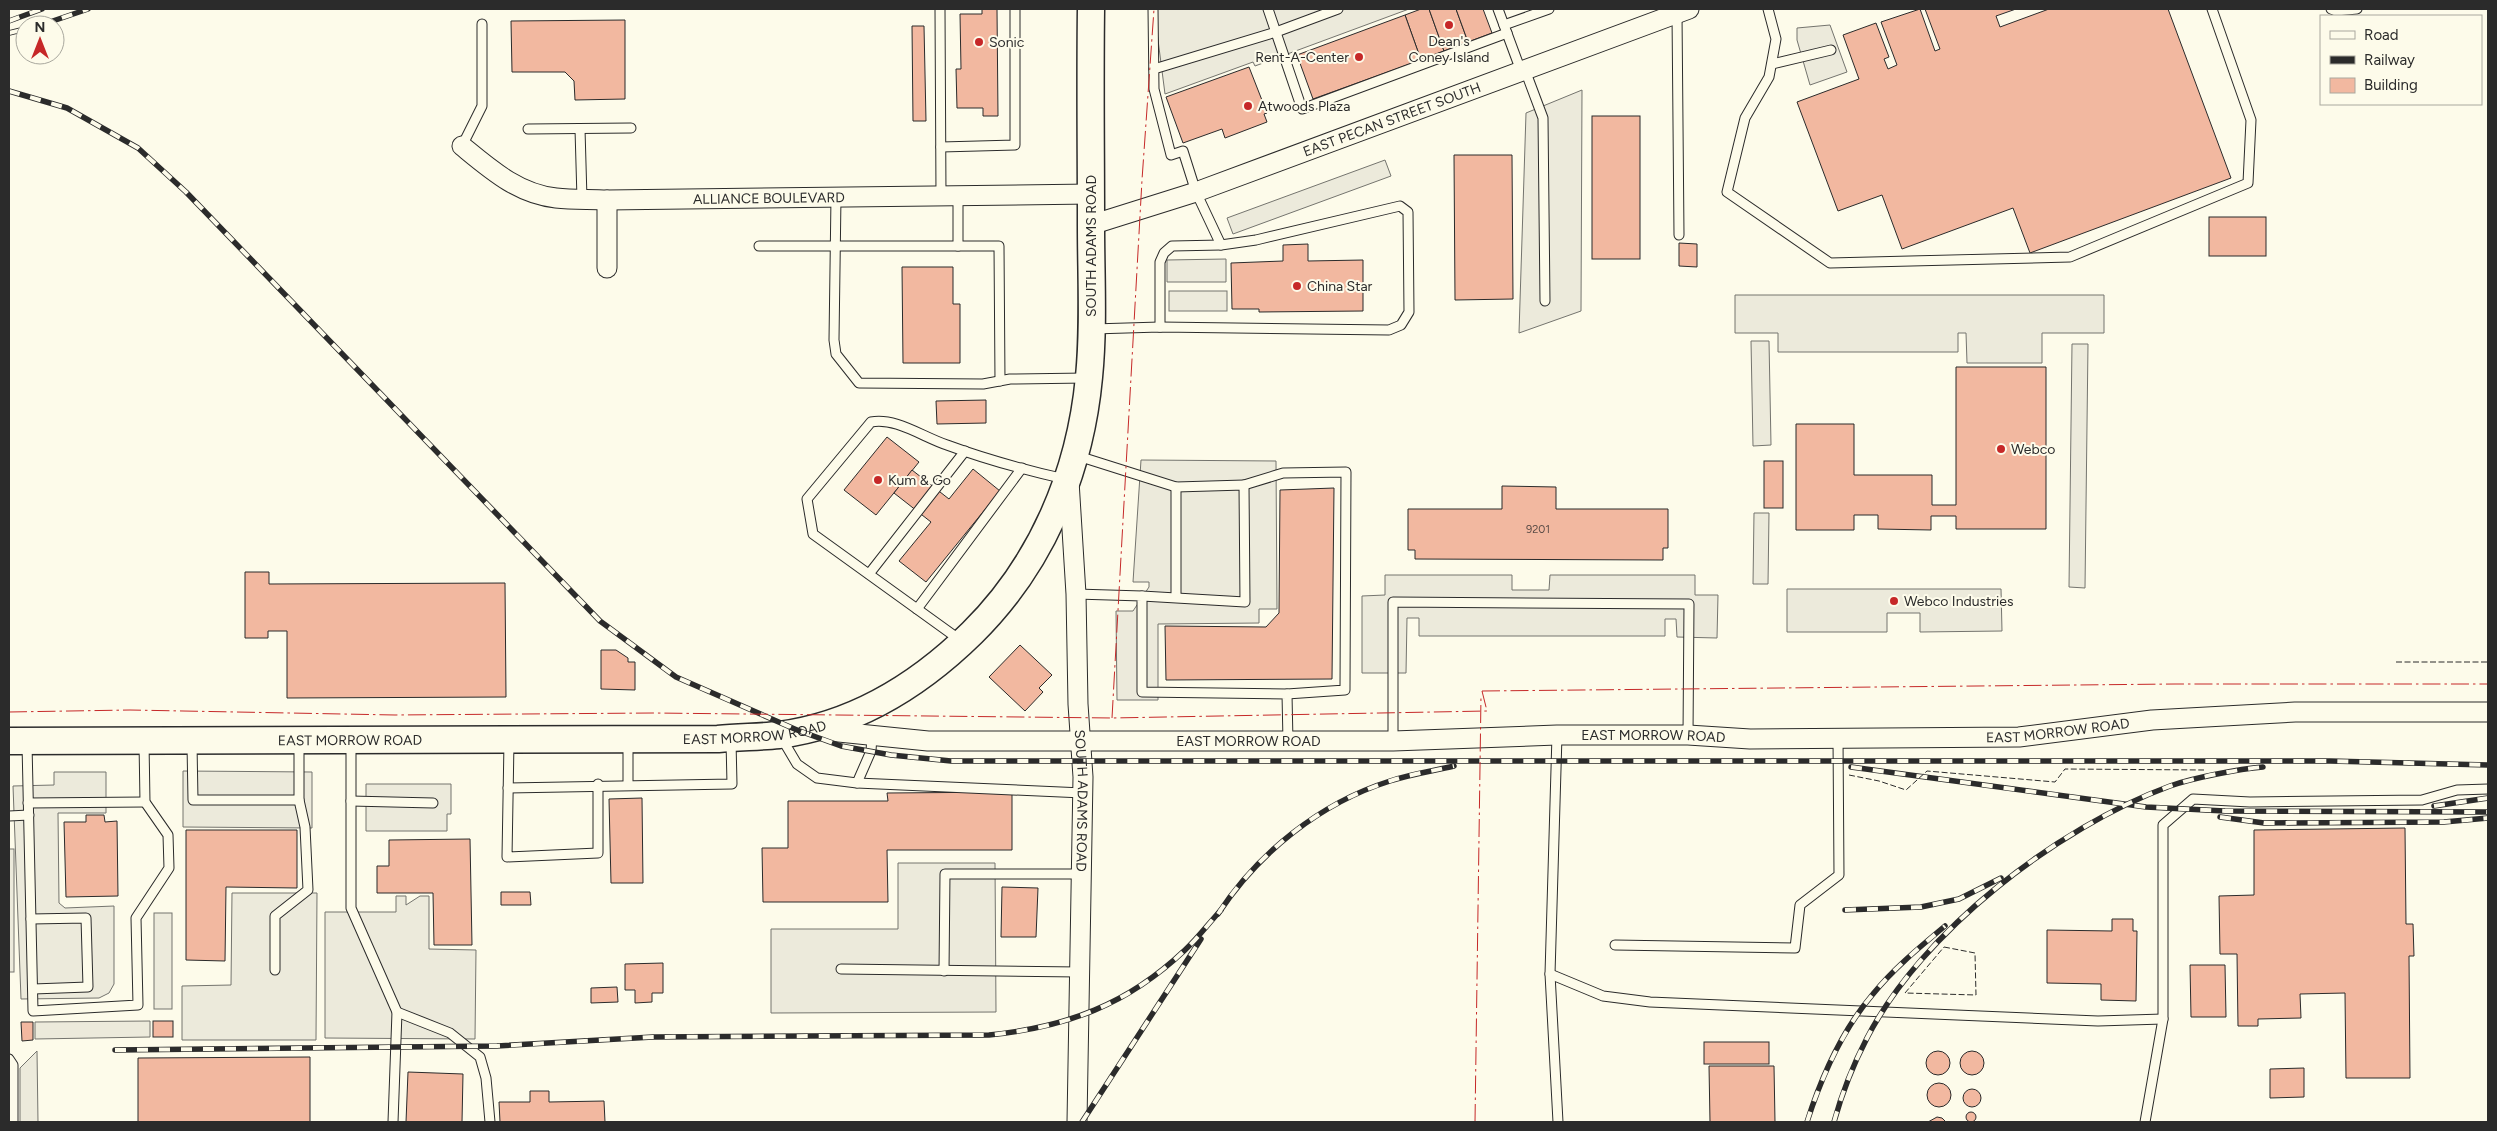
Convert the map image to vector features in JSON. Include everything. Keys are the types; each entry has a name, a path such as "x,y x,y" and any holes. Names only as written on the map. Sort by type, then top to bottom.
{"main road":[{"name":"SOUTH ADAMS ROAD","path":"808,729 859,712 910,686 940,664 963,642 994,611 1017,581 1037,550 1072,468 1089,378 1092,329 1091,194 1094,9"},
{"name":"EAST MORROW ROAD","path":"18,741 730,738 780,735 808,729"}],"street":[{"name":"EAST PECAN STREET SOUTH","path":"1091,225 1196,192 1683,11"},
{"name":"ALLIANCE BOULEVARD","path":"462,146 502,178 529,192 555,198 607,200 1091,194"},
{"path":"607,200 607,268"},
{"name":"SOUTH ADAMS ROAD","path":"1072,468 1082,793 1077,1122"},
{"name":"EAST MORROW ROAD","path":"808,729 928,742 1080,740 1393,742 1557,735 1688,735 1750,739 2019,737 2152,720 2296,712 2488,712"}],"lane":[{"path":"940,9 942,147 958,246"},
{"path":"942,147 1015,145 1015,9"},
{"path":"1153,9 1154,89 1171,155 1183,152 1196,192 1221,245"},
{"path":"1268,9 1302,109 1505,29 1549,9"},
{"path":"1154,69 1276,32 1338,9"},
{"path":"1498,9 1543,118 1545,301"},
{"path":"1768,9 1776,39 1769,78 1744,118 1727,192 1830,263 2070,258 2248,183 2250,120 2212,9"},
{"path":"2331,9 2336,11 2357,9"},
{"path":"1679,236 1683,11"},
{"path":"462,146 482,106 482,24"},
{"path":"1772,64 1831,50"},
{"path":"528,129 631,128"},
{"path":"580,129 582,199"},
{"path":"836,197 834,340 836,354 859,384 983,384 1000,381 1089,378"},
{"path":"1092,329 1160,327 1388,330 1401,325 1409,312 1408,212 1400,206 1256,240 1221,245 1172,246 1164,253 1160,262 1160,327"},
{"path":"759,246 999,246 1000,381"},
{"path":"963,642 813,534 807,500 871,422 883,420 965,451 1022,468 1072,468 1176,487 1244,485 1283,473 1346,472 1345,690 1287,694 1142,692 1142,596"},
{"path":"869,574 965,451"},
{"path":"917,609 1022,468"},
{"path":"1076,594 1176,597 1245,602 1244,485"},
{"path":"1176,487 1176,597"},
{"path":"1393,742 1393,602 1689,604 1688,735"},
{"path":"1287,694 1288,742"},
{"path":"780,735 797,764 817,778 857,783 1082,793"},
{"path":"1557,735 1550,974 1558,1122"},
{"path":"857,783 871,751 872,736"},
{"path":"508,788 598,784 732,784 730,738"},
{"path":"1615,944 1795,948 1800,905 1839,875 1838,738"},
{"path":"509,739 507,857 598,853 598,784"},
{"path":"628,739 628,784"},
{"path":"275,970 275,916 308,890 305,827 299,800 299,740"},
{"path":"351,740 351,908 397,1012 393,1122"},
{"path":"18,741 29,815 33,1011 138,1005 136,918 169,868 168,835 145,802 144,741"},
{"path":"192,741 193,800 299,800"},
{"path":"2145,1122 2163,1019 2163,825 2193,799 2250,802 2422,800 2457,790 2488,789"},
{"path":"351,801 433,803"},
{"path":"28,803 145,802"},
{"path":"9,816 29,815"},
{"path":"944,971 945,874 1081,874"},
{"path":"31,919 86,918 88,986 33,989"},
{"path":"841,969 1079,972"},
{"path":"1550,974 1603,996 1650,1002 2078,1020 2163,1019"},
{"path":"397,1012 450,1033 480,1058 486,1078 490,1122"},
{"path":"9,1059 13,1065 12,1122"}],"shaded area":[{"path":"1154,9 1409,9 1255,66 1253,62 1165,94"},
{"path":"1830,25 1847,72 1810,85 1797,40 1797,28"},
{"path":"1582,90 1581,311 1519,333 1526,113"},
{"path":"1385,160 1391,176 1233,234 1227,218"},
{"path":"1226,259 1226,282 1167,282 1167,260"},
{"path":"1169,291 1227,291 1227,311 1169,311"},
{"path":"1735,295 2104,295 2104,333 2042,333 2042,363 1967,363 1966,333 1958,333 1958,352 1778,352 1778,333 1735,333"},
{"path":"1751,341 1769,341 1771,445 1753,446"},
{"path":"2072,344 2088,344 2085,588 2069,587"},
{"path":"1141,460 1276,461 1277,609 1259,609 1259,623 1158,624 1158,700 1117,700 1116,611 1133,611 1149,587 1149,582 1133,582"},
{"path":"1754,513 1769,513 1768,584 1753,584"},
{"path":"1385,575 1512,575 1512,590 1549,590 1550,575 1695,575 1695,595 1718,595 1717,638 1677,637 1676,619 1665,619 1665,636 1419,636 1419,618 1407,618 1406,673 1362,673 1362,596 1385,595"},
{"name":"Webco Industries","path":"1787,589 2001,589 2002,631 1920,632 1920,613 1887,613 1887,632 1787,632"},
{"path":"183,771 312,772 312,828 183,827"},
{"path":"54,772 106,772 106,813 58,813 59,903 65,908 114,906 114,984 109,993 99,998 21,999 13,786 54,785"},
{"path":"366,784 451,784 451,814 447,814 447,831 366,831"},
{"path":"9,849 14,849 14,972 9,972"},
{"path":"898,863 995,863 996,1012 771,1013 771,929 898,929"},
{"path":"232,893 317,893 316,1040 182,1040 182,986 231,985"},
{"path":"396,896 406,896 406,905 420,896 429,896 429,949 476,950 475,1039 325,1038 325,912 396,912"},
{"path":"154,913 172,913 172,1009 154,1009"},
{"path":"150,1021 150,1037 35,1039 35,1022"},
{"path":"37,1051 38,1122 20,1122 20,1068"}],"building":[{"name":"Sonic","path":"982,9 997,9 998,116 983,116 983,108 957,108 956,69 961,69 960,14 982,14"},
{"path":"1421,9 1429,9 1444,51 1421,60 1405,15"},
{"name":"Dean's Coney Island","path":"1429,9 1456,9 1468,42 1444,51"},
{"path":"1456,9 1483,9 1492,33 1468,42"},
{"path":"1920,9 1935,51 1940,49 1925,9 2016,9 1996,16 2000,27 2049,9 2168,9 2231,178 2030,253 2013,208 1902,249 1882,195 1838,211 1797,102 1859,79 1843,35 1876,23 1889,57 1884,59 1888,69 1897,65 1881,22"},
{"name":"Rent-A-Center","path":"1405,15 1421,60 1313,99 1297,55"},
{"path":"625,20 625,99 575,100 574,81 565,72 512,72 511,21"},
{"path":"912,26 924,26 926,121 913,121"},
{"path":"1249,67 1267,113 1264,114 1267,122 1225,138 1222,129 1183,143 1166,97"},
{"path":"1592,116 1640,116 1640,259 1592,259"},
{"path":"1454,155 1512,155 1513,299 1455,300"},
{"path":"2209,217 2266,217 2266,256 2209,256"},
{"path":"1679,243 1697,244 1697,267 1679,266"},
{"name":"China Star","path":"1308,244 1308,261 1363,260 1363,311 1259,312 1259,309 1232,309 1231,263 1283,261 1283,245"},
{"path":"902,267 953,267 953,304 960,304 960,363 903,363"},
{"name":"Webco","path":"1956,367 2046,367 2046,529 1956,529 1956,516 1931,516 1931,530 1878,529 1878,515 1854,515 1854,530 1796,530 1796,424 1854,424 1854,475 1932,475 1932,505 1956,505"},
{"path":"986,400 986,423 937,424 936,401"},
{"name":"Kum & Go","path":"887,437 919,462 876,515 844,490"},
{"path":"1764,461 1783,461 1783,508 1764,508"},
{"name":"Kum & Go","path":"973,469 1000,491 926,582 899,561 931,522 894,493 912,470 949,499"},
{"path":"1502,486 1556,487 1556,509 1668,509 1668,548 1663,548 1663,560 1415,559 1415,550 1408,550 1408,509 1502,509"},
{"path":"1334,488 1332,679 1166,680 1165,626 1266,627 1279,613 1280,490"},
{"path":"245,572 269,572 269,584 505,583 506,697 287,698 287,631 268,631 268,638 245,638"},
{"path":"1020,645 1052,675 1039,688 1043,692 1025,711 989,677"},
{"path":"601,650 616,650 628,658 628,662 635,662 635,690 601,689"},
{"path":"1012,792 1012,850 887,850 888,902 763,902 762,848 788,848 788,801 888,801 887,793"},
{"path":"642,798 643,883 611,883 609,799"},
{"path":"86,815 104,815 105,822 117,821 118,896 66,897 64,822 86,822"},
{"path":"2405,828 2406,924 2413,924 2414,956 2409,956 2410,1078 2346,1078 2345,993 2300,994 2301,1018 2258,1019 2258,1026 2238,1026 2237,954 2220,954 2219,896 2254,895 2254,830"},
{"path":"186,830 297,830 297,888 226,887 225,961 186,960"},
{"path":"470,839 472,945 434,945 433,893 377,893 377,866 389,866 389,840"},
{"path":"1002,887 1038,888 1036,937 1001,937"},
{"path":"501,892 530,892 531,905 501,905"},
{"path":"2112,919 2133,919 2133,931 2137,931 2136,1001 2101,1000 2101,984 2047,983 2047,930 2112,931"},
{"path":"663,963 663,993 652,993 652,1002 635,1003 635,990 625,990 625,964"},
{"path":"2190,965 2225,965 2226,1017 2191,1017"},
{"path":"617,987 618,1002 591,1003 591,988"},
{"path":"153,1021 173,1021 173,1037 153,1037"},
{"path":"21,1022 33,1022 33,1040 22,1041"},
{"path":"1704,1042 1769,1042 1769,1064 1704,1064"},
{"path":"1938,1051 1946,1055 1950,1063 1946,1071 1938,1075 1930,1071 1926,1063 1930,1055"},
{"path":"1972,1051 1980,1055 1984,1063 1980,1071 1972,1075 1964,1071 1960,1063 1964,1055"},
{"path":"310,1057 310,1122 138,1122 138,1058"},
{"path":"1709,1066 1774,1066 1775,1122 1710,1122"},
{"path":"2304,1068 2304,1097 2270,1098 2270,1069"},
{"path":"408,1072 463,1074 462,1122 406,1122"},
{"path":"1939,1083 1947,1087 1951,1095 1947,1103 1939,1107 1931,1103 1927,1095 1931,1087"},
{"path":"1968,1089 1976,1089 1981,1094 1979,1105 1968,1107 1963,1102 1963,1094"},
{"path":"530,1091 549,1091 549,1102 604,1101 605,1122 500,1122 499,1102 530,1102"},
{"path":"1971,1112 1976,1117 1971,1122 1966,1117"},
{"path":"1937,1117 1942,1118 1946,1122 1928,1122"}],"railway":[{"path":"9,21 42,9"},
{"path":"65,17 88,9"},
{"path":"9,33 15,32"},
{"path":"9,91 67,108 138,148 186,192 600,621 676,677 797,730 841,746 891,755 951,761 2330,761 2488,765"},
{"path":"1218,914 1252,871 1272,851 1315,817 1339,802 1390,781 1454,766"},
{"path":"1851,767 2146,807 2225,811 2488,812"},
{"path":"1834,1122 1857,1058 1891,998 1922,959 1958,922 1997,887 2039,856 2083,828 2127,804 2179,783 2216,774 2263,767"},
{"path":"2434,806 2488,798"},
{"path":"2220,817 2264,823 2444,822 2488,818"},
{"path":"1845,910 1921,907 1959,899 2001,878"},
{"path":"115,1050 497,1046 653,1037 989,1035 1044,1026 1070,1019 1118,999 1163,969 1190,945 1221,910"},
{"path":"1807,1122 1826,1071 1843,1038 1862,1008 1881,984 1898,967 1945,926"},
{"path":"1082,1122 1201,939"}],"fence":[{"path":"2396,662 2488,662"},
{"path":"1849,775 1879,781 1906,790 1927,771 2055,782 2065,769 2204,770"},
{"path":"1944,947 1975,953 1976,995 1905,993 1944,947"}],"power":[{"path":"1112,718 1142,180 1154,9"},
{"path":"1482,691 2175,684 2488,684"},
{"path":"9,712 130,710 395,715 653,713 1112,718 1487,711 1482,691"},
{"path":"1475,1122 1481,696"}],"place":[{"name":"Dean's Coney Island","path":"1449,25"},
{"name":"Sonic","path":"979,42"},
{"name":"Rent-A-Center","path":"1359,57"},
{"name":"Atwoods Plaza","path":"1248,106"},
{"name":"China Star","path":"1297,286"},
{"name":"Webco","path":"2001,449"},
{"name":"Kum & Go","path":"878,480"},
{"name":"Webco Industries","path":"1894,601"}]}
